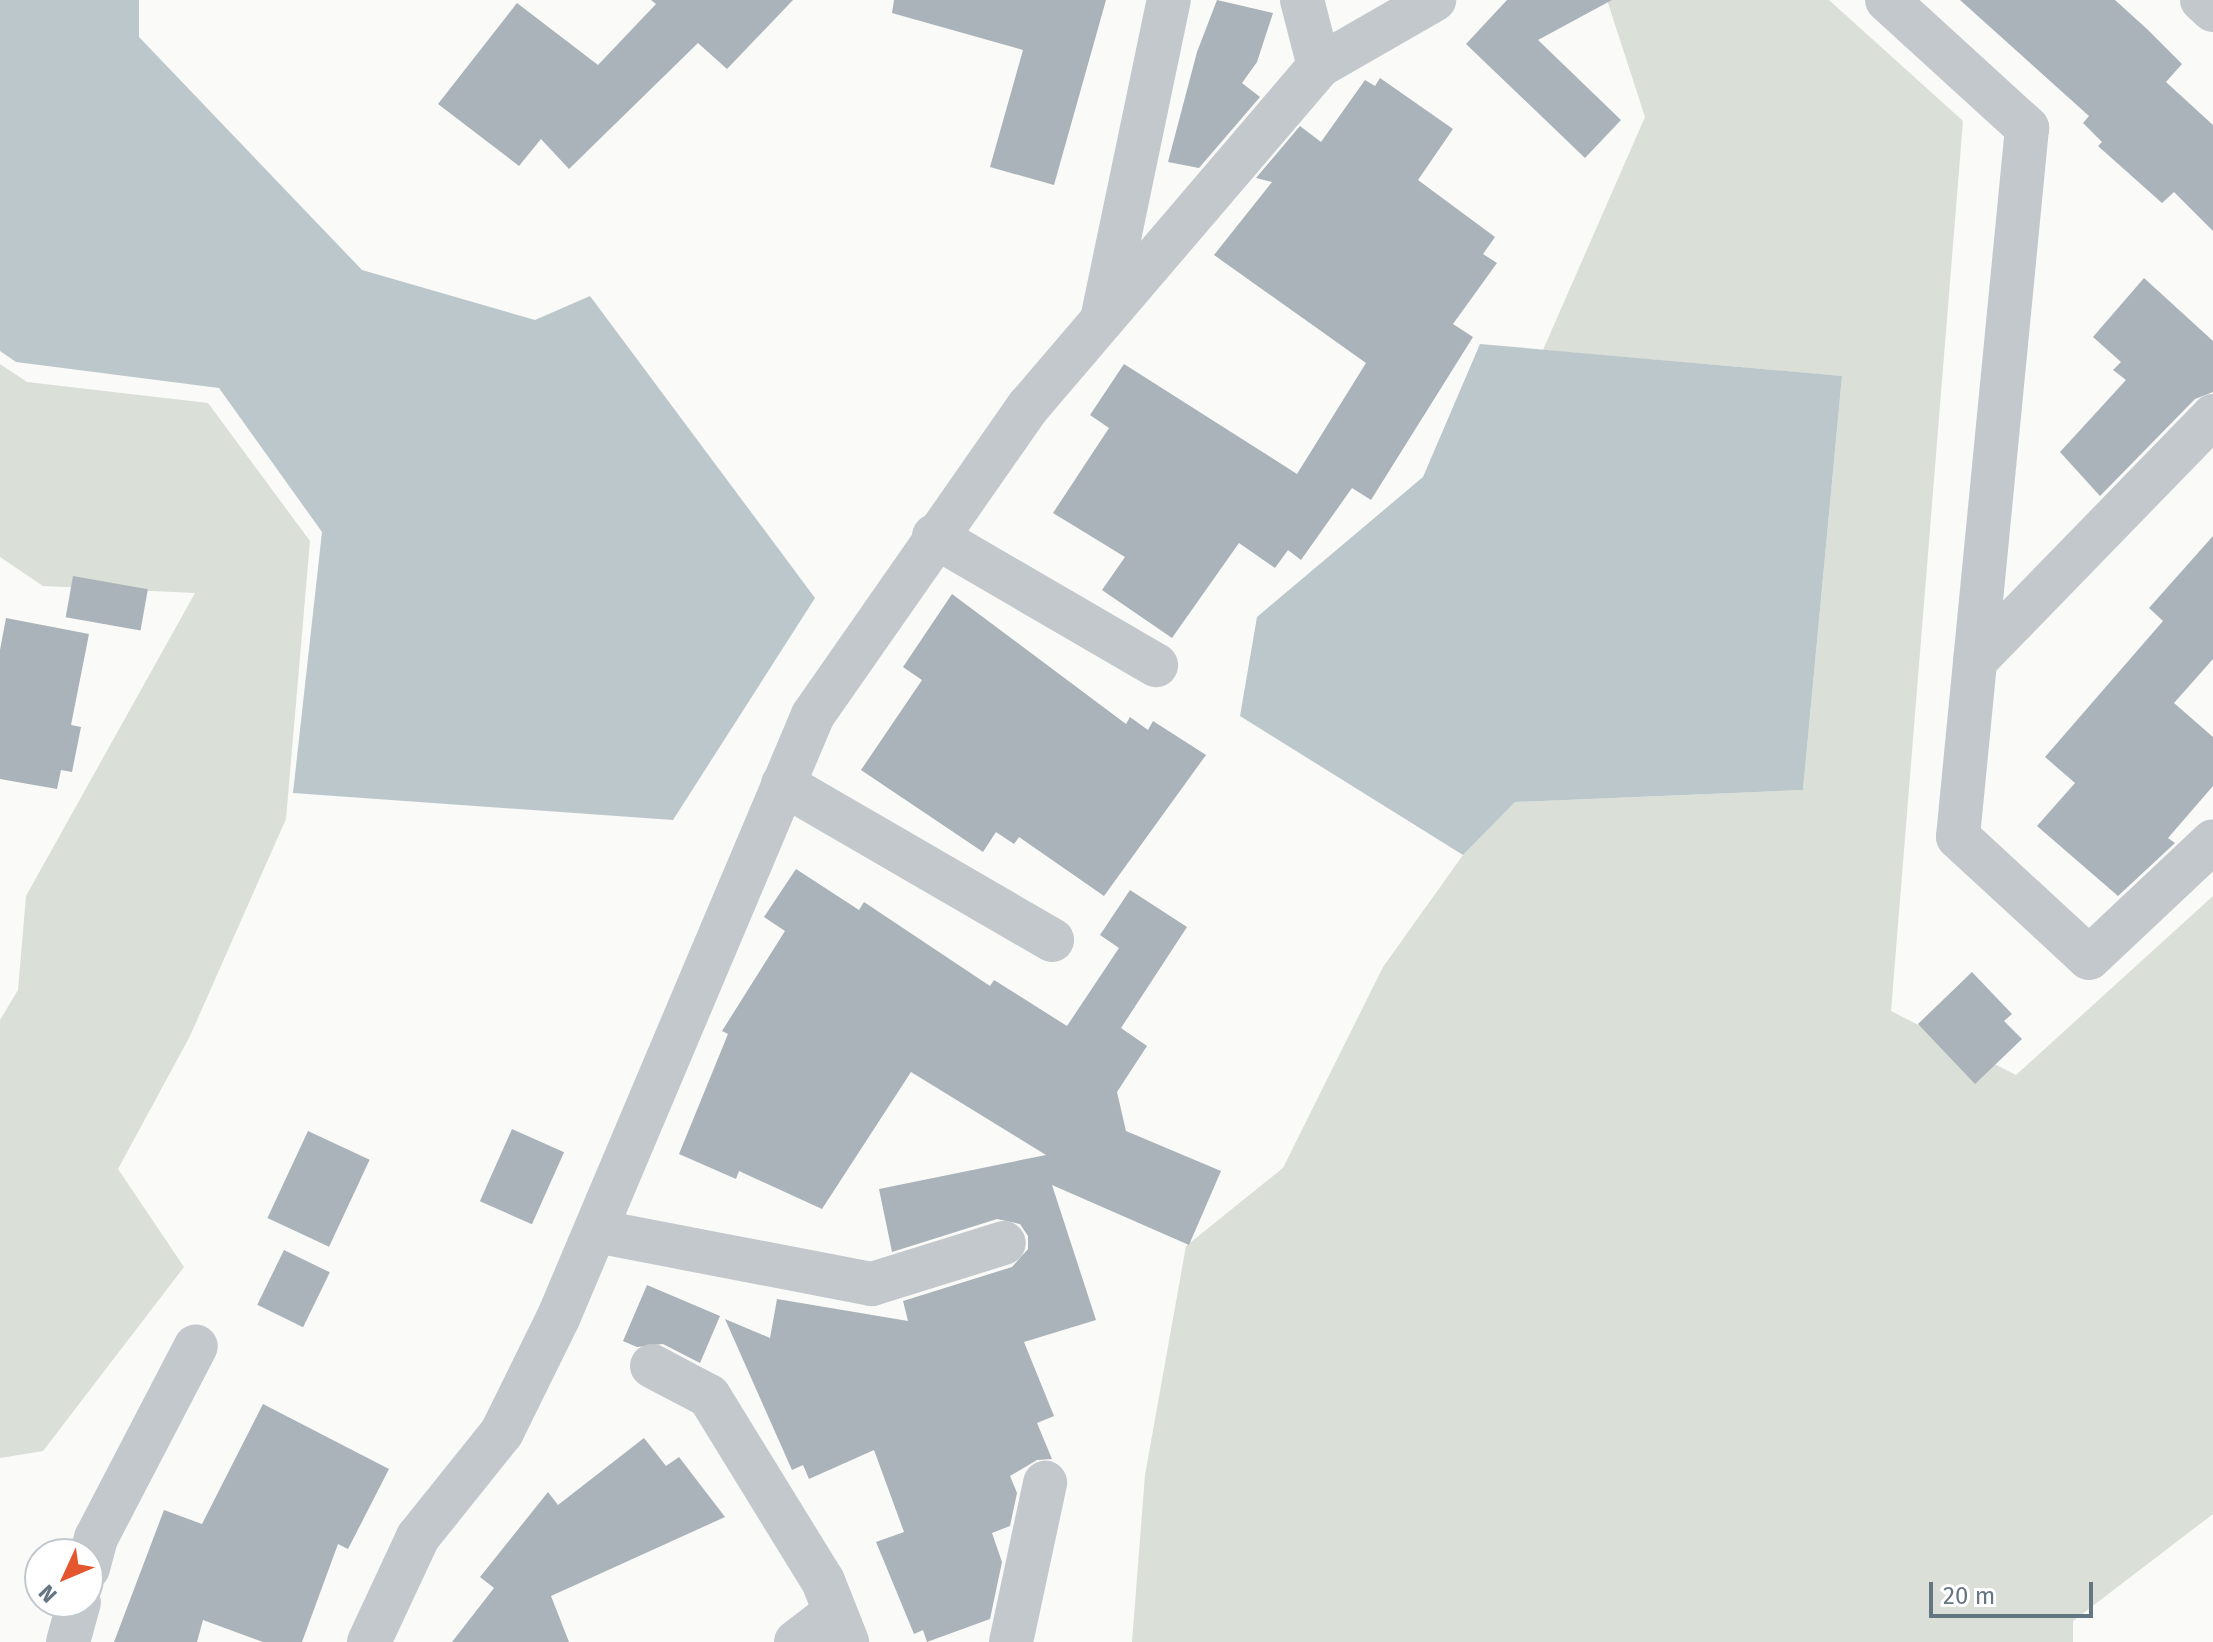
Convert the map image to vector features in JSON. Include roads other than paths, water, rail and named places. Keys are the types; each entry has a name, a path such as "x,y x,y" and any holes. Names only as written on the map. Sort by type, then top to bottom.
{"street":[{"path":"1101,322 1169,0"},
{"path":"1302,0 1319,66"},
{"path":"369,1642 418,1537 502,1432 596,1231 813,715 934,536 1028,407 1319,66 1434,0"},
{"path":"1887,0 2027,128 1958,837 2089,958 2213,841"},
{"path":"2202,0 2213,10"},
{"path":"1975,661 2213,416"},
{"path":"934,536 1156,665"},
{"path":"783,784 1052,940"},
{"path":"596,1231 872,1284 1004,1243"},
{"path":"96,1538 196,1346"},
{"path":"652,1366 709,1396 823,1581 841,1627 796,1642"},
{"path":"1011,1642 1045,1483"},
{"path":"68,1642 75,1618"}]}
